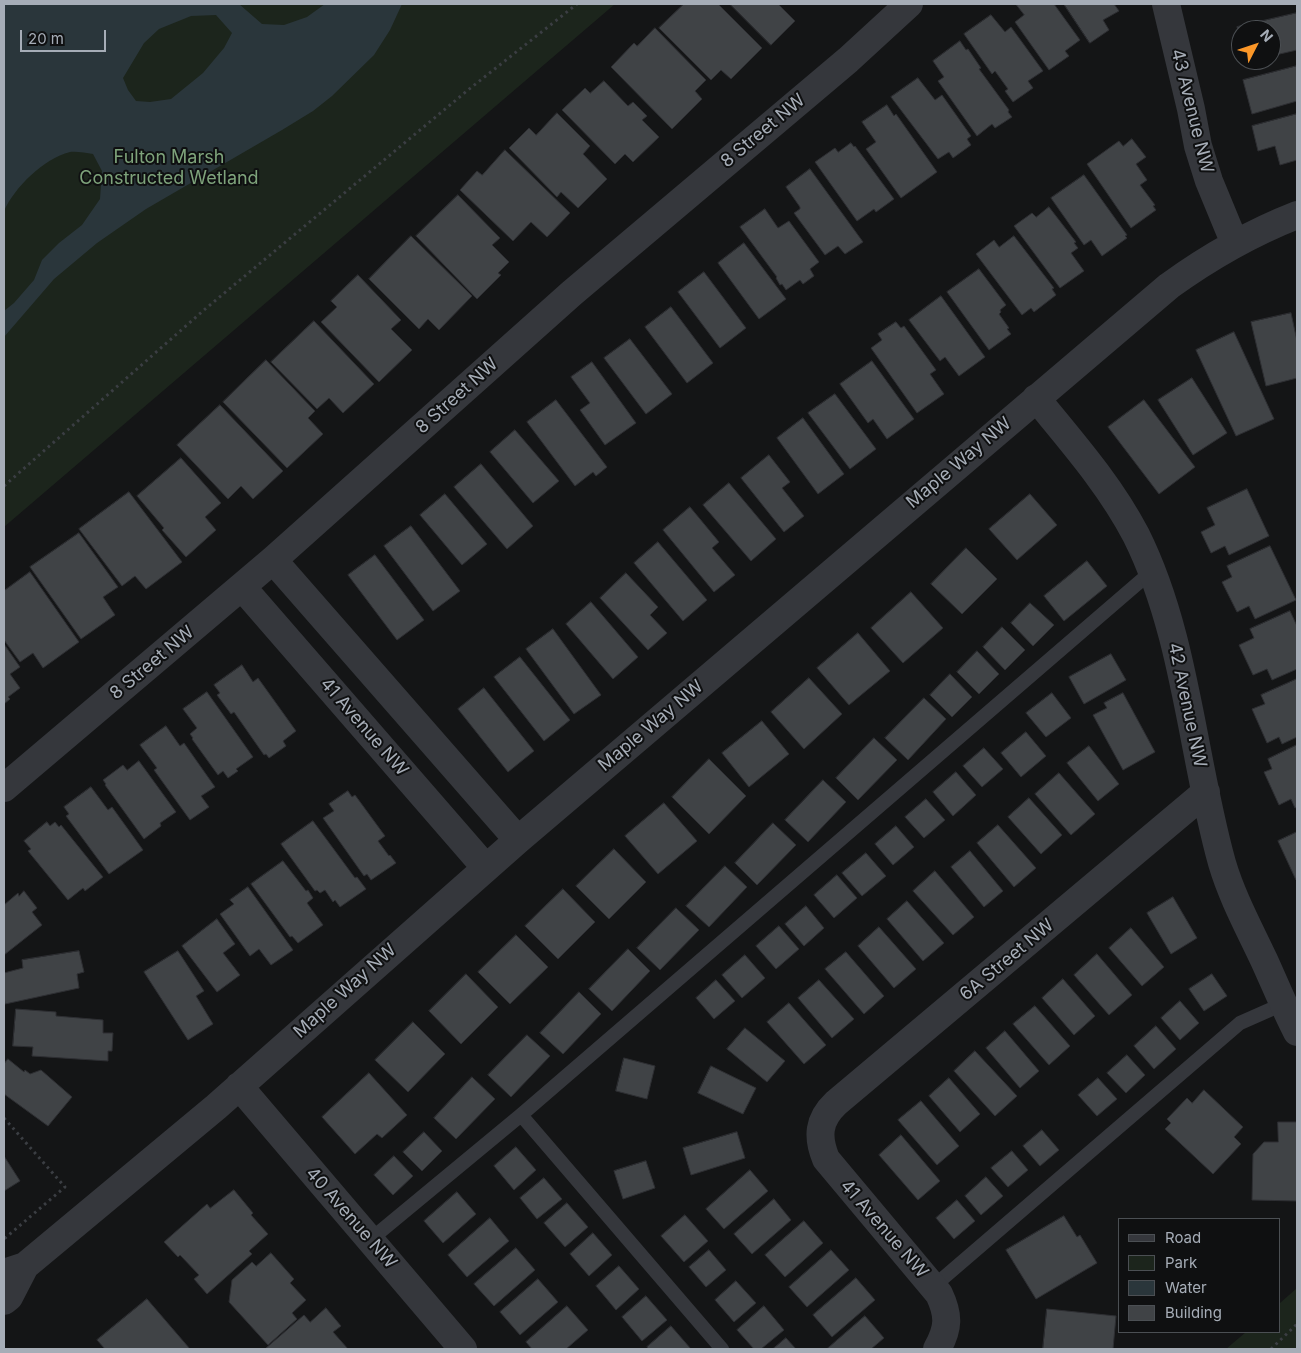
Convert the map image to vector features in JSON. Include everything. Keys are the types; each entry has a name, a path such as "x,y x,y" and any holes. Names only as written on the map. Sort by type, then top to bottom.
{"street":[{"name":"8 Street NW","path":"4,788 242,587 572,293 848,60 909,4"},
{"name":"43 Avenue NW","path":"1166,4 1198,146 1209,182 1234,244"},
{"name":"Maple Way NW","path":"4,1302 8,1297 14,1269 239,1086 518,840 1169,286 1198,264 1234,244 1297,215"},
{"name":"42 Avenue NW","path":"1036,398 1080,452 1116,501 1136,536 1152,572 1168,617 1216,840 1230,886 1297,1032"},
{"path":"273,560 518,840"},
{"name":"41 Avenue NW","path":"242,587 486,868"},
{"name":"6A Street NW","path":"819,1136 828,1110 1206,792"},
{"name":"40 Avenue NW","path":"239,1086 463,1349"},
{"name":"41 Avenue NW","path":"819,1136 821,1148 832,1168 934,1286 944,1305 947,1323 944,1336 937,1349"}],"lane":[{"path":"370,1240 521,1115 1152,572"},
{"path":"934,1286 1240,1023 1283,1004"},
{"path":"521,1115 722,1349"}],"path":[{"path":"4,486 204,310 460,96 577,4"},
{"path":"4,1118 65,1187 4,1239"},
{"path":"1271,1349 1297,1324"}],"green space":[{"name":"Fulton Marsh Constructed Wetland","path":"4,4 615,4 4,527"},
{"path":"1297,1288 1297,1349 1226,1349 1245,1333 1281,1333 1281,1302"}],"water":[{"path":"4,4 239,4 262,24 284,25 307,17 325,4 402,4 390,30 374,55 332,96 313,111 282,130 146,209 97,243 54,279 4,337 4,311 14,303 34,280 42,260 59,243 82,225 100,199 102,171 93,154 70,152 60,156 40,167 31,175 15,193 4,211","holes":["216,15 232,33 224,48 203,73 171,99 150,102 136,101 128,90 123,78 144,43 159,29 191,16"]}],"building":[{"path":"684,4 718,4 762,48 731,79 721,70 711,80 659,28"},
{"path":"730,4 778,4 795,21 771,45"},
{"path":"1016,4 1054,4 1080,40 1065,51 1069,56 1049,70 1015,22 1024,15"},
{"path":"1064,4 1114,4 1119,11 1103,20 1109,30 1090,43"},
{"path":"1297,13 1297,50 1281,54 1281,20 1267,20"},
{"path":"991,15 1005,32 1011,27 1043,71 1028,81 1033,88 1013,102 1005,91 1008,89 995,71 992,74 964,34"},
{"path":"655,28 706,80 695,91 702,99 672,129 611,67 634,43 637,46"},
{"path":"960,41 981,68 979,69 1012,117 995,128 992,124 977,136 938,81 944,77 933,61"},
{"path":"1297,66 1297,101 1252,114 1243,80"},
{"path":"918,78 935,100 942,95 971,136 967,139 971,145 953,158 949,152 938,159 891,97"},
{"path":"604,81 628,106 633,102 647,116 642,120 659,137 633,162 625,154 615,164 562,110 585,88 590,93"},
{"path":"887,105 894,116 896,114 937,172 901,198 866,149 876,142 862,122"},
{"path":"557,113 590,146 583,154 607,179 578,208 561,192 557,197 509,148 529,128 536,135"},
{"path":"1297,114 1297,160 1280,165 1275,146 1258,151 1252,126"},
{"path":"1132,139 1146,157 1136,164 1147,180 1140,185 1155,205 1153,206 1156,210 1131,228 1087,164 1119,141 1123,146"},
{"path":"851,143 894,199 876,212 874,209 857,221 815,162 835,148 838,152"},
{"path":"505,150 570,213 547,237 531,222 513,241 460,190 477,171 482,175"},
{"path":"810,169 863,242 845,254 838,246 825,255 794,213 800,207 786,187"},
{"path":"1084,175 1127,235 1125,236 1127,238 1102,256 1091,240 1084,245 1051,198"},
{"path":"458,195 500,238 492,245 509,262 498,273 501,275 477,299 416,236"},
{"path":"1049,207 1076,242 1074,243 1078,248 1071,253 1084,271 1060,288 1014,226 1032,213 1036,217"},
{"path":"765,209 778,228 789,221 819,262 810,269 814,276 803,284 800,280 786,290 782,284 780,285 777,277 740,227"},
{"path":"411,236 472,296 439,330 428,319 419,329 369,279"},
{"path":"1014,236 1054,288 1052,289 1056,295 1034,312 1031,308 1022,315 976,254 994,240 999,247"},
{"path":"744,243 786,299 759,319 718,263"},
{"path":"979,269 1006,305 1000,310 999,314 1011,334 989,350 947,292"},
{"path":"704,272 746,328 720,348 678,292"},
{"path":"358,275 401,320 391,329 412,350 379,382 321,322 337,307 331,301"},
{"path":"941,296 985,357 959,376 945,357 940,361 909,320"},
{"path":"671,307 713,363 687,383 645,327"},
{"path":"1291,313 1297,341 1297,378 1266,386 1251,322"},
{"path":"314,321 374,384 343,413 329,398 317,409 271,362"},
{"path":"896,322 901,328 904,326 936,370 930,374 944,394 917,413 871,348 882,340 878,334"},
{"path":"1234,332 1274,419 1236,436 1196,350"},
{"path":"630,339 672,394 646,414 604,358"},
{"path":"266,360 315,411 308,418 323,434 287,468 223,402"},
{"path":"872,361 914,419 887,439 873,419 868,423 840,384"},
{"path":"592,362 636,423 605,445 580,410 590,403 571,377"},
{"path":"1192,378 1227,433 1193,455 1158,400"},
{"path":"835,394 876,449 850,469 808,413"},
{"path":"556,400 607,467 596,476 593,472 575,486 527,422"},
{"path":"1144,400 1195,467 1159,494 1108,427"},
{"path":"220,405 283,471 253,499 241,486 228,499 177,445"},
{"path":"803,418 844,474 818,494 777,438"},
{"path":"515,430 559,481 533,503 490,452"},
{"path":"769,455 790,482 782,488 804,516 784,532 741,478"},
{"path":"181,458 221,503 205,517 216,530 186,557 162,530 164,528 137,496"},
{"path":"481,464 533,526 507,549 454,487"},
{"path":"729,483 776,539 751,561 703,505"},
{"path":"1247,489 1269,536 1229,555 1225,546 1211,553 1201,532 1215,525 1207,508"},
{"path":"129,492 182,562 146,589 135,576 122,586 79,529"},
{"path":"445,494 487,544 462,565 420,515"},
{"path":"1030,494 1057,525 1017,560 989,529"},
{"path":"690,507 719,542 712,548 735,575 714,592 663,530"},
{"path":"411,526 460,591 433,611 384,546"},
{"path":"79,533 118,587 103,597 115,615 81,639 30,567"},
{"path":"658,542 707,600 683,621 634,563"},
{"path":"1270,546 1296,600 1255,619 1249,606 1237,612 1222,582 1232,577 1227,566"},
{"path":"966,548 997,579 962,614 931,584"},
{"path":"375,555 424,620 397,640 348,575"},
{"path":"1087,561 1107,586 1064,621 1044,596"},
{"path":"30,572 79,642 43,668 33,653 20,662 4,640 4,591"},
{"path":"626,573 658,607 650,615 667,633 648,650 600,598"},
{"path":"911,592 943,628 903,663 871,628"},
{"path":"591,602 638,657 613,679 566,624"},
{"path":"1030,603 1054,625 1033,646 1011,623"},
{"path":"1290,611 1297,626 1297,669 1272,680 1267,669 1253,675 1239,645 1254,638 1250,629"},
{"path":"1002,627 1025,650 1005,670 983,647"},
{"path":"553,629 601,695 574,714 526,649"},
{"path":"858,633 890,671 849,705 817,668"},
{"path":"4,644 20,667 10,674 20,688 8,697 10,699 4,704"},
{"path":"977,651 999,674 979,694 957,672"},
{"path":"1111,654 1126,680 1084,704 1069,677"},
{"path":"520,657 570,720 544,741 494,677"},
{"path":"242,665 253,682 258,678 296,731 283,741 286,746 269,758 266,754 264,755 234,712 231,714 217,695 220,693 214,685"},
{"path":"950,674 972,697 952,717 930,695"},
{"path":"809,678 842,714 804,749 771,712"},
{"path":"1297,679 1297,737 1282,744 1279,737 1267,743 1252,709 1265,704 1261,695"},
{"path":"484,688 534,751 508,772 458,709"},
{"path":"207,692 253,757 236,769 238,771 228,778 223,771 218,775 192,739 190,734 197,728 183,709"},
{"path":"1052,693 1071,718 1046,737 1026,713"},
{"path":"1123,693 1155,752 1123,770 1093,715 1107,708 1104,703"},
{"path":"924,698 946,719 908,760 885,738"},
{"path":"762,721 789,754 749,787 722,753"},
{"path":"166,726 180,746 184,743 215,787 201,796 209,807 190,820 154,770 157,768 140,745"},
{"path":"1026,732 1046,756 1021,777 1001,753"},
{"path":"874,738 897,760 858,800 836,778"},
{"path":"1297,745 1297,807 1295,808 1291,799 1279,805 1264,772 1272,769 1268,759"},
{"path":"1089,746 1119,784 1098,801 1067,763"},
{"path":"984,748 1003,769 982,787 963,766"},
{"path":"709,759 746,796 709,834 672,797"},
{"path":"139,761 176,812 160,823 161,826 144,839 103,780 123,765 127,770"},
{"path":"956,772 976,795 953,816 933,792"},
{"path":"1059,773 1095,814 1071,835 1035,794"},
{"path":"823,780 846,802 808,842 785,820"},
{"path":"91,787 108,810 112,807 143,850 109,874 66,816 69,814 64,807"},
{"path":"348,791 352,797 355,795 385,836 378,841 396,863 371,880 367,874 364,876 323,818 334,811 329,804"},
{"path":"1029,798 1062,835 1041,854 1008,817"},
{"path":"926,799 945,820 924,838 905,817"},
{"path":"664,803 697,841 658,874 625,836"},
{"path":"313,821 355,878 357,877 366,889 340,907 335,900 333,902 325,890 320,893 317,890 315,891 281,844"},
{"path":"47,822 50,826 55,822 59,827 61,825 103,877 85,891 83,888 68,900 28,851 31,849 24,841"},
{"path":"773,823 796,845 757,885 735,863"},
{"path":"998,825 1036,868 1014,887 977,843"},
{"path":"896,826 914,847 893,865 875,844"},
{"path":"1297,832 1297,880 1296,880 1278,841"},
{"path":"614,849 646,882 609,919 576,886"},
{"path":"970,851 1003,891 984,907 951,867"},
{"path":"866,853 886,876 862,896 842,873"},
{"path":"283,861 313,898 307,903 323,925 298,943 292,936 290,937 251,884"},
{"path":"725,866 747,887 709,927 686,906"},
{"path":"935,871 974,917 953,935 913,891"},
{"path":"837,875 857,898 834,918 814,895"},
{"path":"248,887 293,950 271,965 259,949 250,956 220,914 234,904 230,900"},
{"path":"563,889 595,922 558,959 525,926"},
{"path":"24,891 37,908 32,912 42,925 4,955 4,905 18,893 19,896"},
{"path":"1173,897 1197,938 1171,954 1147,913"},
{"path":"907,901 944,943 923,961 887,919"},
{"path":"806,906 824,928 804,946 785,924"},
{"path":"676,908 699,930 660,970 637,948"},
{"path":"217,919 235,944 223,953 240,975 217,992 182,946"},
{"path":"779,926 799,949 776,969 756,946"},
{"path":"879,927 916,969 894,988 858,946"},
{"path":"1131,928 1164,967 1142,986 1109,948"},
{"path":"516,935 548,967 510,1004 478,972"},
{"path":"628,949 650,971 612,1011 589,989"},
{"path":"79,951 84,972 77,974 79,988 5,1004 4,973 23,968 22,960"},
{"path":"178,951 204,991 196,996 213,1024 188,1040 144,972"},
{"path":"846,952 884,996 864,1014 825,969"},
{"path":"1097,954 1132,995 1109,1015 1074,975"},
{"path":"745,955 765,978 742,998 722,975"},
{"path":"466,974 498,1007 461,1044 429,1011"},
{"path":"1212,974 1227,996 1204,1011 1189,989"},
{"path":"1063,979 1095,1016 1074,1035 1042,998"},
{"path":"716,980 735,1001 714,1019 696,998"},
{"path":"819,980 854,1019 832,1038 798,998"},
{"path":"579,992 601,1014 563,1054 540,1033"},
{"path":"1180,1001 1199,1023 1180,1040 1161,1018"},
{"path":"789,1003 826,1045 804,1064 767,1022"},
{"path":"1035,1006 1070,1046 1049,1065 1013,1024"},
{"path":"16,1009 56,1012 56,1016 103,1020 103,1033 113,1033 112,1051 108,1051 108,1061 32,1056 33,1047 13,1046"},
{"path":"413,1022 445,1054 408,1092 375,1060"},
{"path":"1156,1026 1176,1049 1154,1069 1134,1046"},
{"path":"745,1028 785,1061 767,1082 727,1049"},
{"path":"1005,1031 1039,1071 1020,1088 986,1048"},
{"path":"527,1035 550,1056 511,1097 488,1075"},
{"path":"975,1051 1017,1096 995,1116 954,1071"},
{"path":"1127,1055 1145,1075 1126,1093 1107,1073"},
{"path":"624,1058 655,1066 647,1099 616,1091"},
{"path":"8,1059 24,1072 25,1070 30,1074 41,1070 72,1097 48,1126 4,1094 4,1064"},
{"path":"711,1066 756,1088 743,1114 698,1093"},
{"path":"369,1073 407,1115 382,1138 377,1134 355,1154 322,1117"},
{"path":"472,1077 495,1099 456,1139 434,1118"},
{"path":"949,1078 980,1114 960,1132 929,1096"},
{"path":"1098,1078 1117,1099 1097,1116 1078,1095"},
{"path":"1204,1090 1243,1127 1234,1137 1241,1144 1213,1174 1165,1129 1171,1123 1167,1119 1187,1098 1192,1103"},
{"path":"921,1101 959,1146 937,1165 898,1120"},
{"path":"1278,1122 1297,1122 1297,1201 1252,1200 1253,1154 1264,1142 1278,1142"},
{"path":"1042,1130 1059,1150 1040,1166 1023,1146"},
{"path":"424,1132 442,1151 422,1171 403,1152"},
{"path":"737,1132 745,1158 691,1175 683,1148"},
{"path":"901,1135 940,1181 918,1200 879,1155"},
{"path":"516,1147 536,1170 514,1190 494,1166"},
{"path":"1012,1151 1028,1170 1008,1187 991,1168"},
{"path":"4,1156 20,1181 4,1191"},
{"path":"394,1156 413,1176 393,1195 374,1175"},
{"path":"646,1161 655,1188 623,1199 614,1171"},
{"path":"750,1170 768,1191 724,1229 706,1209"},
{"path":"986,1177 1003,1196 981,1215 965,1196"},
{"path":"544,1178 562,1199 537,1219 520,1198"},
{"path":"234,1190 253,1213 251,1215 268,1234 249,1251 252,1254 207,1294 194,1279 199,1275 180,1255 178,1257 164,1242 207,1204 210,1208"},
{"path":"457,1192 476,1214 443,1243 424,1221"},
{"path":"774,1199 791,1220 752,1254 734,1234"},
{"path":"957,1200 975,1221 954,1239 936,1218"},
{"path":"567,1203 588,1227 565,1247 544,1223"},
{"path":"685,1215 708,1241 684,1262 661,1236"},
{"path":"1064,1216 1077,1237 1080,1235 1097,1263 1036,1299 1006,1250"},
{"path":"490,1218 509,1241 467,1277 448,1255"},
{"path":"804,1221 823,1243 785,1277 765,1255"},
{"path":"593,1233 612,1255 589,1276 570,1254"},
{"path":"516,1248 535,1270 494,1306 474,1284"},
{"path":"709,1250 726,1270 706,1287 689,1267"},
{"path":"831,1250 849,1270 807,1307 789,1287"},
{"path":"271,1253 294,1279 290,1283 306,1300 292,1313 297,1319 268,1345 229,1302 232,1280 252,1262 256,1266"},
{"path":"619,1266 639,1289 616,1310 596,1286"},
{"path":"856,1278 875,1300 832,1337 813,1315"},
{"path":"538,1279 558,1302 520,1335 500,1312"},
{"path":"736,1281 756,1303 734,1322 715,1300"},
{"path":"646,1296 667,1320 642,1341 622,1317"},
{"path":"147,1299 190,1349 105,1349 97,1340"},
{"path":"567,1306 588,1330 566,1349 532,1349 526,1342"},
{"path":"764,1306 784,1330 761,1349 754,1349 737,1330"},
{"path":"326,1308 341,1326 333,1332 348,1349 265,1349 304,1315 310,1322"},
{"path":"1047,1309 1116,1316 1113,1349 1043,1349"},
{"path":"865,1316 884,1338 871,1349 827,1349"},
{"path":"671,1326 691,1349 649,1349 647,1347"},
{"path":"786,1338 796,1349 773,1349"}]}
